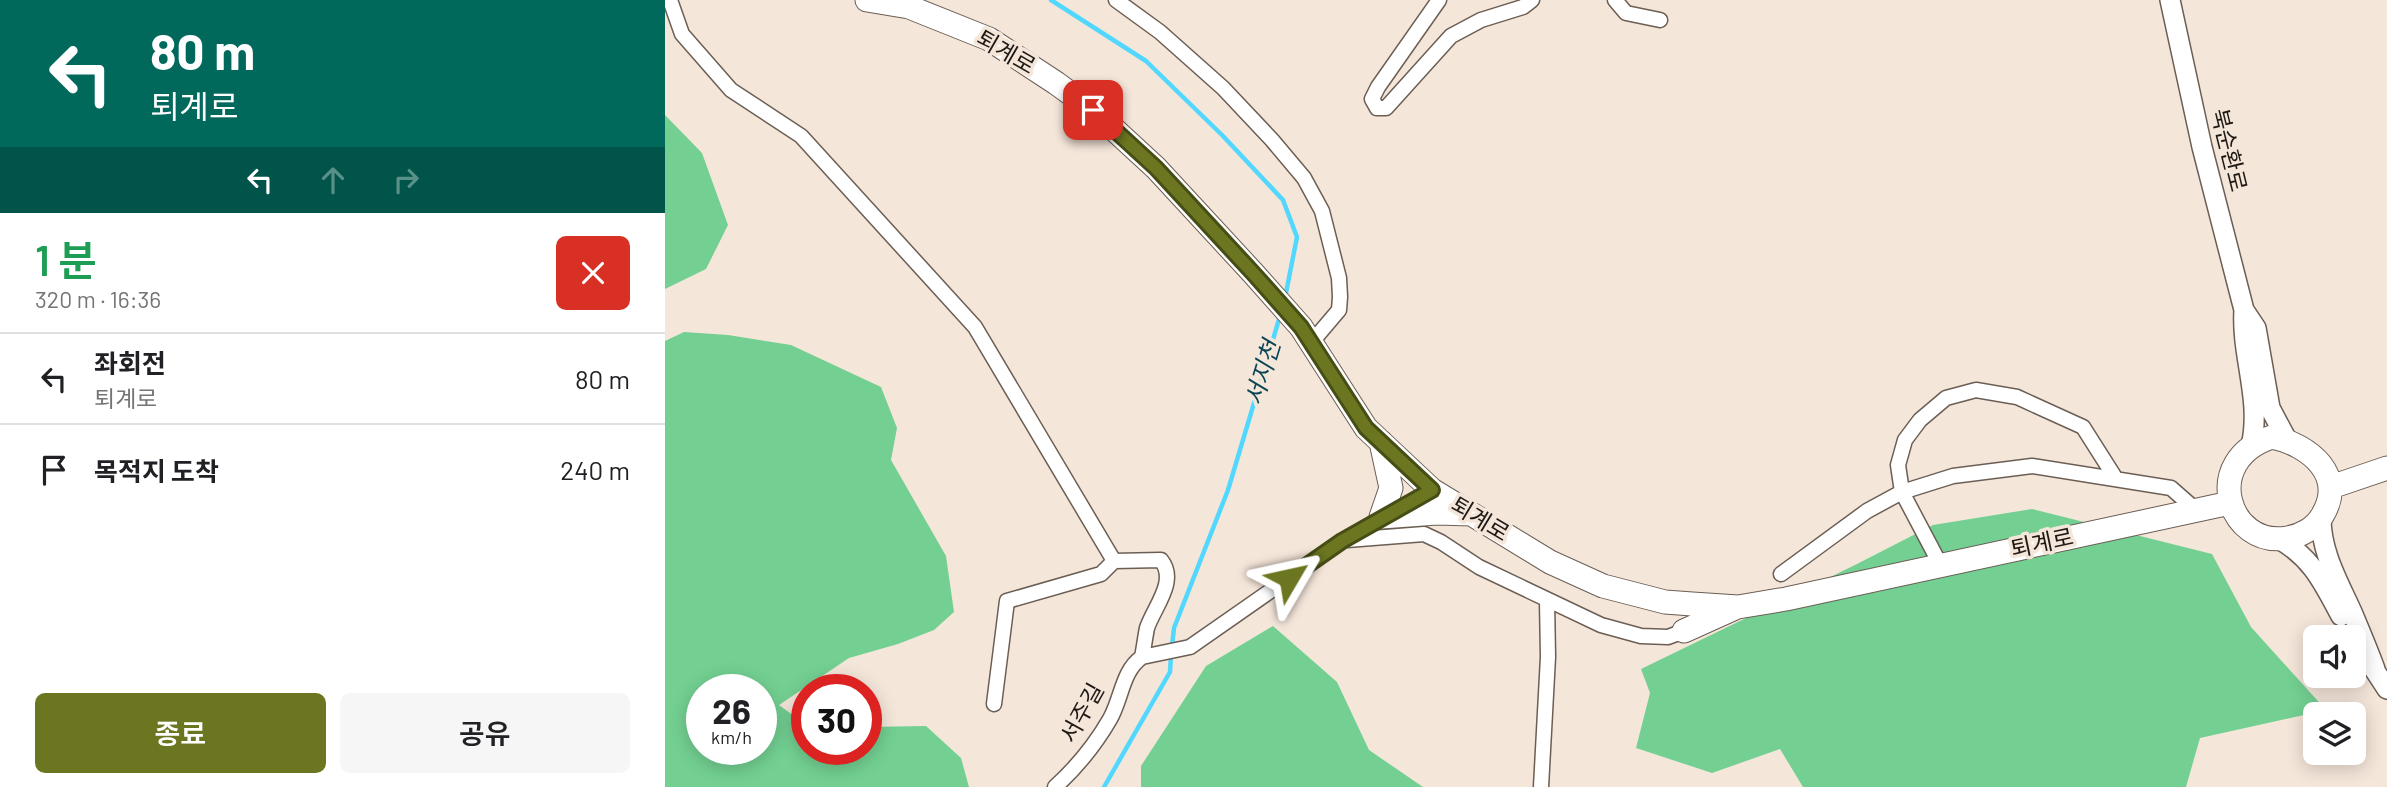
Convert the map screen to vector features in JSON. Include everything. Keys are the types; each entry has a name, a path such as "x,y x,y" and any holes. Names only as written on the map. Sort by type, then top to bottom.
{"main road":[{"name":"퇴계로","path":"867,0 909,7 989,38 1093,110 1156,168 1253,273 1306,335 1366,428 1432,490 1550,562 1603,586 1665,602 1738,607 2231,503"},
{"path":"2272,437 2287,440 2314,455 2325,471 2330,487 2328,503 2321,518 2310,529 2295,537 2279,540 2263,537 2249,529 2238,517 2231,503 2228,485 2232,468 2242,453 2251,446 2272,437"},
{"path":"1381,442 1391,488 1381,517 1437,513 1473,514"},
{"path":"2330,487 2387,468"},
{"path":"1684,631 1738,607"}],"street":[{"path":"670,0 682,34 731,90 801,136 975,327 1114,561"},
{"path":"1116,0 1160,32 1223,88 1272,140 1310,189 1322,211 1339,278 1340,298 1339,310 1306,335"},
{"path":"1439,0 1378,87 1373,99 1377,108 1386,107 1451,36 1481,20 1523,7 1532,0"},
{"path":"1615,0 1626,13 1660,20"},
{"name":"북순환로","path":"2170,0 2202,147 2244,310 2256,328 2270,408 2287,440"},
{"name":"북순환로","path":"2244,310 2242,332 2256,412 2251,446"},
{"path":"1940,564 1902,492 1898,465 1905,440 1920,419 1946,398 1976,390 2017,397 2083,427 2116,479"},
{"path":"1781,574 1867,511 1902,492 1953,476 2032,466 2171,488 2196,510"},
{"path":"994,704 1007,601 1101,574 1114,561 1161,560 1167,568 1168,581 1148,627 1146,656 1190,647 1342,541 1432,490"},
{"path":"2321,518 2326,556 2375,669"},
{"path":"1342,541 1424,534 1479,567 1547,601 1601,625 1641,636 1668,636 1684,631 1692,604"},
{"path":"2279,540 2297,550 2315,568 2346,625"},
{"path":"1541,787 1549,657 1547,601"},
{"name":"서주길","path":"1055,787 1078,767 1111,718 1132,664 1146,656"},
{"path":"2366,656 2387,689"}],"green space":[{"path":"665,115 702,153 728,225 706,269 665,289"},
{"path":"684,332 728,335 791,345 881,387 897,428 891,460 946,556 954,612 934,630 849,658 825,674 791,674 791,697 779,705 791,714 791,765 882,765 882,727 926,726 961,758 969,787 665,787 665,341"},
{"path":"2032,509 2212,554 2251,627 2303,685 2303,688 2319,702 2303,702 2303,715 2200,738 2186,787 1803,787 1780,749 1712,773 1636,748 1650,693 1641,669 1933,525"},
{"path":"1273,626 1337,682 1369,750 1423,787 1141,787 1141,766 1206,666"}],"waterway":[{"name":"서지천","path":"1051,0 1146,61 1222,135 1283,200 1297,237 1285,298"},
{"name":"서지천","path":"1172,646 1174,628 1228,490 1280,316"},
{"name":"서지천","path":"1104,787 1170,672 1171,655"}],"route":[{"path":"1093,110 1156,168 1253,273 1301,327 1366,428 1432,490 1342,541 1289,578"}]}
